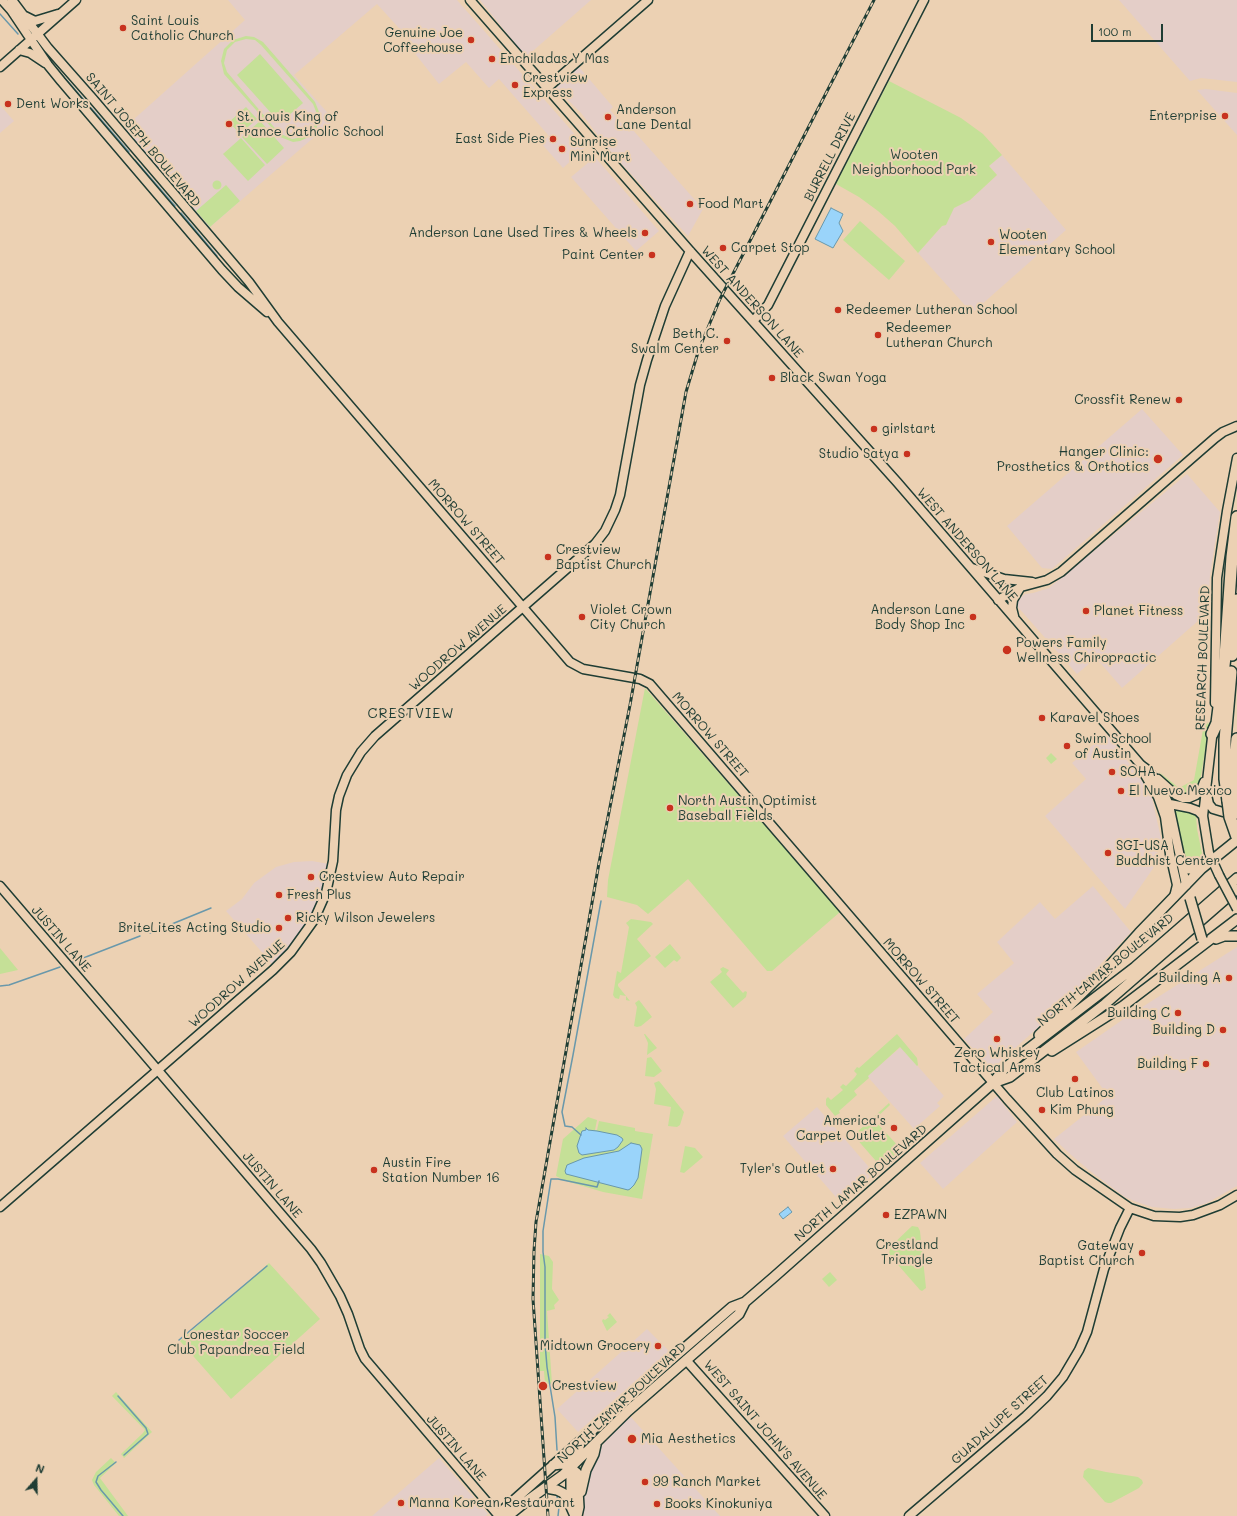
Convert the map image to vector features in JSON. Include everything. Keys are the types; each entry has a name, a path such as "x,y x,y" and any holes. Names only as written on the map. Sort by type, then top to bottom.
{"highway":[{"path":"1234,806 1225,780 1224,740 1237,517"},
{"path":"1212,734 1217,722 1232,602"},
{"path":"1237,739 1234,806 1230,817 1237,837"}],"main road":[{"path":"1024,1052 1042,1032 1103,973 1139,933 1201,869 1237,840"},
{"path":"1180,862 1189,869 1201,869"},
{"name":"NORTH LAMAR BOULEVARD","path":"500,1516 502,1511 553,1465 732,1307 745,1302 994,1083 1003,1070 1024,1052 1135,968 1237,878"},
{"path":"1186,885 1205,942"},
{"name":"NORTH LAMAR BOULEVARD","path":"994,1083 1010,1077 1105,1004 1237,888"},
{"path":"1174,898 1180,894 1190,898"},
{"path":"1023,1067 1039,1060 1114,1012 1205,942 1237,920"},
{"path":"1205,942 1224,936 1237,936"},
{"name":"NORTH LAMAR BOULEVARD","path":"508,1516 524,1502 546,1488 571,1468 628,1411 739,1314 745,1302"},
{"path":"576,1511 571,1468 574,1453 579,1449 581,1441"},
{"path":"576,1511 584,1476 594,1454 597,1443"},
{"path":"553,1465 561,1464 571,1468"},
{"path":"546,1488 563,1493 576,1511"}],"street":[{"path":"2,0 34,37"},
{"path":"12,0 23,15 34,37"},
{"path":"0,67 76,0"},
{"name":"WEST ANDERSON LANE","path":"470,0 690,252 897,482 1141,765 1149,771 1163,791 1169,805 1186,885"},
{"path":"547,88 648,0"},
{"name":"BURRELL DRIVE","path":"753,321 768,305 924,0"},
{"path":"23,15 35,21 61,14"},
{"name":"SAINT JOSEPH BOULEVARD","path":"34,37 48,65 222,270"},
{"name":"SAINT JOSEPH BOULEVARD","path":"34,37 48,48 93,99 231,262"},
{"path":"19,50 30,53 48,65"},
{"name":"WOODROW AVENUE","path":"0,1207 284,960 311,926 322,904 332,870 336,810 340,792 351,768 361,752 375,736 594,544 605,531 613,517 620,495 643,372 665,306 690,252"},
{"name":"MORROW STREET","path":"231,262 249,282 278,322 573,664 590,671 640,679 650,684 1043,1140 1075,1170 1130,1208"},
{"name":"MORROW STREET","path":"222,270 238,288 278,322"},
{"path":"998,600 1021,587 1047,580 1061,572 1215,438 1223,432 1237,426"},
{"name":"RESEARCH BOULEVARD","path":"1211,860 1206,840 1203,816 1215,700 1215,621 1217,578 1226,511 1237,458"},
{"path":"970,568 1004,580 1039,582"},
{"path":"1014,617 1012,608 1013,600 1021,587"},
{"name":"WEST ANDERSON LANE","path":"1141,765 1158,797"},
{"path":"1149,771 1176,794 1183,798 1190,798 1196,795 1201,790 1208,774"},
{"path":"1206,789 1209,804 1213,809 1223,812 1234,806"},
{"path":"1158,797 1164,803 1190,808 1198,811 1203,816"},
{"path":"1158,797 1165,817 1170,854 1177,885 1174,898"},
{"path":"1211,860 1237,909"},
{"name":"JUSTIN LANE","path":"0,886 311,1249 335,1286 348,1314 365,1359 500,1516"},
{"path":"1130,1208 1154,1216 1180,1217 1206,1211 1237,1195"},
{"name":"GUADALUPE STREET","path":"909,1516 1030,1412 1047,1396 1063,1377 1079,1350 1087,1332 1104,1269 1120,1228 1130,1208"},
{"name":"WEST SAINT JOHN'S AVENUE","path":"686,1360 825,1516"}],"shaded area":[{"path":"228,0 457,0 586,147 563,168 541,143 549,136 499,79 489,88 466,62 439,84 413,51 417,48 377,4 294,75 334,120 209,228 124,128 245,20"},
{"path":"480,0 591,0 526,57"},
{"path":"1119,0 1237,0 1237,82 1201,78 1190,81"},
{"path":"579,67 613,107 610,110 629,132 632,129 703,209 688,236 610,151 581,113 556,88"},
{"path":"1206,89 1237,93 1237,135 1197,90"},
{"path":"0,105 14,121 0,133"},
{"name":"Wooten Elementary School","path":"1002,155 1066,230 972,313 918,253 942,226 946,224 953,208 970,200 997,175 989,166"},
{"path":"595,157 659,231 636,251 571,177"},
{"path":"1142,409 1183,455 1052,569 1042,568 1007,526"},
{"path":"1187,474 1220,512 1210,575 1208,612 1122,688 1096,658 1077,674 1017,606 1017,601 1025,594 1049,588"},
{"path":"1106,734 1119,749 1151,794 1161,838 1154,867 1125,909 1045,816 1086,779 1072,763"},
{"path":"312,861 329,864 325,883 318,903 310,919 288,950 273,965 226,911 242,899 254,883 276,867 294,862"},
{"path":"1093,886 1131,932 1054,1013 992,1069 964,1039 993,1012 977,994 1014,963 997,942 1040,902 1055,919"},
{"path":"1237,947 1237,1186 1207,1203 1191,1208 1174,1209 1152,1207 1134,1201 1125,1197 1090,1171 1054,1139 1108,1096 1076,1052 1128,1016"},
{"path":"901,1047 944,1096 937,1103 940,1106 914,1129 867,1076"},
{"path":"997,1096 1017,1122 943,1189 920,1163"},
{"path":"817,1107 874,1173 841,1203 783,1136"},
{"path":"647,1329 669,1351 578,1432 557,1409"},
{"path":"629,1415 720,1516 584,1516 583,1498 586,1478 599,1450 611,1434"},
{"path":"439,1458 488,1514 486,1516 372,1516"}],"green space":[{"path":"246,36 254,37 263,42 315,102 319,112 319,121 316,129 309,137 293,142 280,137 224,74 221,61 224,49 233,40","holes":["246,39 255,40 313,104 317,114 316,122 313,129 307,135 292,139 279,133 227,72 224,63 227,50 235,42"]},
{"path":"260,54 303,103 280,123 237,75"},
{"name":"Wooten Neighborhood Park","path":"889,81 961,118 983,134 1002,155 989,166 997,175 970,200 954,208 946,225 942,226 918,253 895,226 878,211 859,197 836,184"},
{"path":"246,107 257,119 240,134 229,122"},
{"path":"260,121 284,148 267,164 242,137"},
{"path":"241,138 265,165 248,181 223,154"},
{"path":"217,180 222,185 217,190 212,185"},
{"path":"226,185 240,201 210,227 196,211"},
{"path":"860,221 905,261 889,280 843,240"},
{"path":"645,688 840,912 772,971 767,971 688,879 648,914 637,905 607,897 608,880"},
{"path":"1208,722 1209,725 1200,783 1196,791 1188,793 1179,792 1158,771 1179,788 1194,780 1204,724 1207,724"},
{"path":"1051,753 1057,759 1051,764 1046,758"},
{"path":"1174,808 1189,810 1196,814 1197,829 1202,853 1200,860 1196,865 1185,864"},
{"path":"631,919 651,922 653,924 637,939 651,956 618,984 626,996 620,995 619,999 615,998 613,995 617,971 621,973 629,927 626,923"},
{"path":"670,944 681,958 677,962 674,960 665,968 655,957"},
{"path":"0,948 18,970 0,974"},
{"path":"723,967 729,970 726,974 743,993 745,991 747,992 746,997 733,1008 710,982 722,972 720,969"},
{"path":"639,1000 652,1017 641,1026 637,1027 634,1026 637,1007 635,1003"},
{"path":"644,1034 657,1048 647,1055 648,1043"},
{"path":"897,1034 917,1058 918,1065 917,1066 900,1047 868,1076 869,1078 854,1091 857,1095 839,1111 840,1113 835,1116 826,1105 826,1099 828,1097 831,1100 843,1090 840,1087 843,1084 846,1086 855,1077 857,1074 854,1071 857,1067 859,1068"},
{"path":"651,1057 662,1071 654,1077 645,1076 647,1058"},
{"path":"659,1081 684,1112 680,1125 677,1127 668,1126 671,1107 654,1104 656,1089 654,1083"},
{"path":"889,1103 890,1105 874,1120 902,1150 882,1168 855,1137 855,1134"},
{"path":"588,1117 597,1120 595,1130 597,1130 599,1121 635,1128 635,1131 653,1134 642,1199 603,1192 566,1181 556,1176 563,1139"},
{"path":"685,1146 695,1148 703,1157 684,1173 680,1172"},
{"name":"Crestland Triangle","path":"912,1226 918,1227 920,1231 926,1288 922,1291 889,1253 891,1246"},
{"path":"540,1254 549,1256 553,1262 552,1289 559,1300 554,1305 555,1309 547,1311 552,1384 545,1384 544,1371 540,1371"},
{"name":"Lonestar Soccer Club Papandrea Field","path":"269,1263 320,1319 231,1399 180,1341"},
{"path":"830,1272 837,1280 829,1287 822,1279"},
{"path":"610,1313 617,1322 607,1331 602,1321 603,1319 605,1320 609,1317 607,1316"},
{"path":"116,1392 152,1432 124,1458 121,1454 145,1430 112,1396"},
{"path":"111,1458 116,1463 100,1478 128,1516 119,1516 94,1485 92,1480 96,1472"},
{"path":"1088,1468 1138,1477 1143,1483 1139,1488 1111,1503 1108,1503 1105,1502 1083,1477 1084,1471"}],"water":[{"path":"831,208 843,214 839,223 843,231 833,248 815,239"},
{"path":"586,1128 588,1130 617,1135 623,1140 614,1150 582,1155 579,1153 577,1146 582,1131 586,1130"},
{"path":"631,1143 640,1145 642,1149 638,1178 634,1185 628,1190 566,1174 565,1171 567,1165 584,1158 619,1151"},
{"path":"788,1207 792,1212 783,1219 779,1214"}],"waterway":[{"path":"0,14 18,34"},
{"path":"50,61 84,100"},
{"path":"91,108 129,152"},
{"path":"135,160 175,206"},
{"path":"181,213 217,256"},
{"path":"581,1135 572,1127 565,1126 562,1112 601,901"},
{"path":"150,933 211,908"},
{"path":"73,962 140,936"},
{"path":"0,986 9,985 60,967"},
{"path":"557,1450 555,1417 547,1367 545,1343 545,1267 543,1231 551,1179 597,1187 599,1181"},
{"path":"179,1340 267,1266"},
{"path":"118,1396 146,1428 148,1434 124,1455"},
{"path":"116,1462 98,1476 96,1482 123,1516"},
{"path":"557,1496 559,1507 558,1516"}],"railway":[{"path":"548,1516 533,1299 536,1222 599,863 630,705 686,392 699,349 720,299 874,0"}],"place":[{"name":"Saint Louis Catholic Church","path":"123,28"},
{"name":"Genuine Joe Coffeehouse","path":"471,40"},
{"name":"Enchiladas Y Mas","path":"492,59"},
{"name":"Crestview Express","path":"515,85"},
{"name":"Dent Works","path":"8,104"},
{"name":"Enterprise","path":"1225,116"},
{"name":"Anderson Lane Dental","path":"608,117"},
{"name":"St. Louis King of France Catholic School","path":"229,124"},
{"name":"East Side Pies","path":"553,139"},
{"name":"Sunrise Mini Mart","path":"562,149"},
{"name":"Food Mart","path":"690,204"},
{"name":"Anderson Lane Used Tires & Wheels","path":"645,233"},
{"name":"Wooten Elementary School","path":"991,242"},
{"name":"Carpet Stop","path":"723,248"},
{"name":"Paint Center","path":"652,255"},
{"name":"Redeemer Lutheran School","path":"838,310"},
{"name":"Redeemer Lutheran Church","path":"878,335"},
{"name":"Beth C. Swalm Center","path":"727,341"},
{"name":"Black Swan Yoga","path":"772,378"},
{"name":"Crossfit Renew","path":"1179,400"},
{"name":"girlstart","path":"874,429"},
{"name":"Studio Satya","path":"907,454"},
{"name":"Hanger Clinic: Prosthetics & Orthotics","path":"1158,459"},
{"name":"Crestview Baptist Church","path":"548,557"},
{"name":"Planet Fitness","path":"1086,611"},
{"name":"Violet Crown City Church","path":"582,617"},
{"name":"Anderson Lane Body Shop Inc","path":"973,617"},
{"name":"Powers Family Wellness Chiropractic","path":"1007,650"},
{"name":"Karavel Shoes","path":"1042,718"},
{"name":"Swim School of Austin","path":"1067,746"},
{"name":"SOHA","path":"1112,772"},
{"name":"El Nuevo Mexico","path":"1121,791"},
{"name":"North Austin Optimist Baseball Fields","path":"670,808"},
{"name":"SGI-USA Buddhist Center","path":"1108,853"},
{"name":"Crestview Auto Repair","path":"311,877"},
{"name":"Fresh Plus","path":"279,895"},
{"name":"Ricky Wilson Jewelers","path":"288,918"},
{"name":"BriteLites Acting Studio","path":"279,928"},
{"name":"Building A","path":"1229,978"},
{"name":"Building C","path":"1178,1013"},
{"name":"Building D","path":"1223,1030"},
{"name":"Zero Whiskey Tactical Arms","path":"997,1039"},
{"name":"Building F","path":"1206,1064"},
{"name":"Club Latinos","path":"1075,1079"},
{"name":"Kim Phung","path":"1042,1110"},
{"name":"America's Carpet Outlet","path":"894,1128"},
{"name":"Tyler's Outlet","path":"833,1169"},
{"name":"Austin Fire Station Number 16","path":"374,1170"},
{"name":"EZPAWN","path":"886,1215"},
{"name":"Gateway Baptist Church","path":"1142,1253"},
{"name":"Midtown Grocery","path":"658,1346"},
{"name":"Crestview","path":"543,1386"},
{"name":"Mia Aesthetics","path":"632,1439"},
{"name":"99 Ranch Market","path":"645,1482"},
{"name":"Manna Korean Restaurant","path":"401,1503"},
{"name":"Books Kinokuniya","path":"657,1504"}],"district":[{"name":"CRESTVIEW","path":"411,714"}]}
